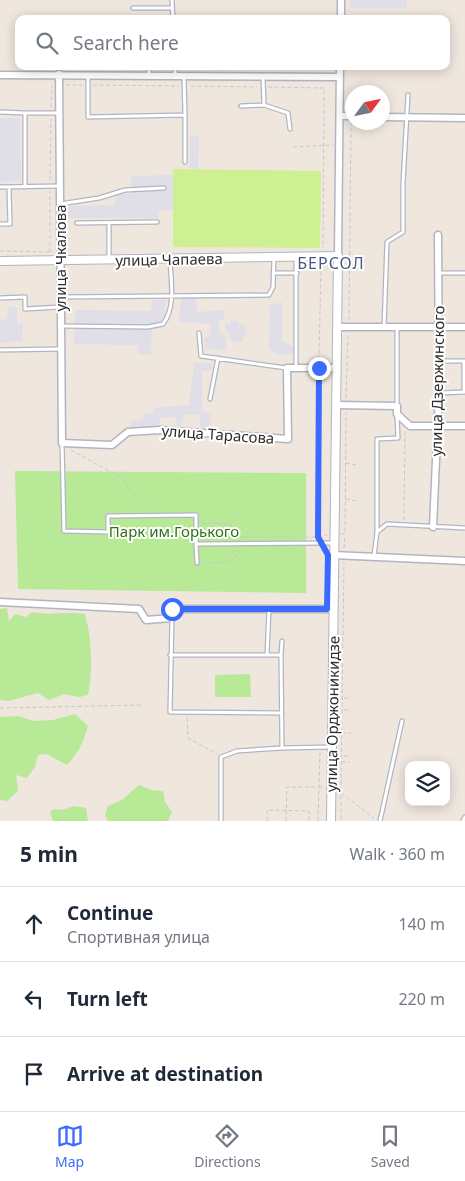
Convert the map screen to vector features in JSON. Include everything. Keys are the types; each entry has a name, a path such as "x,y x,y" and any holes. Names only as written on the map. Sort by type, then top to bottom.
{"street":[{"path":"341,0 341,15"},
{"name":"улица Орджоникидзе","path":"331,821 333,555 338,368 340,70"},
{"path":"0,75 59,74 340,78"},
{"name":"улица Чкалова","path":"59,74 62,442"},
{"path":"340,116 345,116"},
{"path":"390,117 465,118"},
{"name":"улица Дзержинского","path":"433,527 436,425 439,393 438,235"},
{"name":"улица Чапаева","path":"0,261 338,256"},
{"path":"337,327 465,327"},
{"path":"287,368 338,368"},
{"name":"улица Тарасова","path":"62,442 112,445 128,432 159,430 288,439 287,368"},
{"path":"337,405 397,410 410,426 465,426"},
{"path":"333,555 465,561"},
{"path":"0,602 139,610 146,620 172,618 172,609 333,609"}],"lane":[{"path":"172,0 173,15"},
{"path":"133,8 172,8"},
{"path":"149,70 149,75"},
{"path":"175,70 175,76"},
{"path":"88,75 88,117 185,115"},
{"path":"184,76 185,162"},
{"path":"263,77 264,105"},
{"path":"384,328 387,242 403,232 408,95"},
{"path":"242,106 264,105 288,113 290,129"},
{"path":"0,112 59,113"},
{"path":"25,113 25,187"},
{"path":"0,187 59,186"},
{"path":"0,224 10,224 9,187"},
{"path":"59,204 99,198 125,190 164,188"},
{"path":"77,222 109,224 157,222"},
{"path":"109,224 110,260"},
{"path":"296,256 296,368"},
{"path":"60,297 269,296 272,287 274,257"},
{"path":"60,326 148,327 163,324 168,318 171,295 170,259"},
{"path":"273,273 297,273"},
{"path":"438,273 465,273"},
{"path":"0,298 25,297 25,309 60,308"},
{"path":"374,556 377,532 377,439 398,438 397,328"},
{"path":"199,334 201,356 287,368"},
{"path":"0,350 60,349"},
{"path":"210,400 218,358"},
{"path":"439,361 464,361 464,392 439,393"},
{"path":"62,442 64,531 108,532 108,516 196,516 197,563"},
{"path":"377,532 387,524 465,528"},
{"path":"196,544 334,543"},
{"path":"267,655 270,609"},
{"path":"172,618 170,712 281,713"},
{"path":"282,641 282,748"},
{"path":"170,655 281,655"},
{"path":"379,821 402,721"},
{"path":"220,821 221,757 237,751 332,747"},
{"path":"463,821 465,817"}],"path":[{"path":"341,821 352,130"},
{"path":"294,147 351,145"},
{"path":"0,251 60,252"},
{"path":"321,256 318,537 322,543"},
{"path":"404,525 405,421"},
{"path":"62,442 74,452 122,478 131,492 156,510 155,516"},
{"path":"345,463 356,465"},
{"path":"345,499 356,501"},
{"path":"196,538 318,537 344,534"},
{"path":"343,698 351,698"},
{"path":"0,708 143,705"},
{"path":"343,710 351,710"},
{"path":"187,712 188,738 221,757"},
{"path":"342,733 351,733"},
{"path":"318,821 320,747"},
{"path":"342,756 350,756"},
{"path":"342,762 350,762"},
{"path":"286,821 286,787 341,788"},
{"path":"341,793 379,821"},
{"path":"267,821 267,810 309,811 309,821"}],"shaded area":[{"path":"350,0 407,0 407,8 350,7"},
{"path":"0,118 20,118 21,181 0,182"},
{"path":"190,136 199,136 198,169 189,168"},
{"path":"173,175 174,210 159,211 158,218 67,218 69,206 114,205 117,195 131,194 131,176"},
{"path":"181,298 196,299 197,312 224,310 224,319 219,321 220,334 226,336 226,350 205,349 204,338 209,337 211,324 179,322"},
{"path":"152,300 165,300 165,327 152,327 151,355 138,354 138,345 74,344 75,310 151,311"},
{"path":"282,302 282,341 293,347 293,355 277,354 269,349 270,305"},
{"path":"8,307 17,307 17,324 23,323 22,341 0,343 0,320 7,319"},
{"path":"231,321 238,321 239,324 245,325 246,335 243,337 243,342 233,342 225,328 226,323 230,324"},
{"path":"194,363 212,363 212,370 202,371 202,410 211,414 209,427 200,427 200,415 184,415 182,425 177,426 176,417 160,418 159,430 130,430 131,421 142,420 145,414 152,413 154,408 189,405"}],"green space":[{"path":"173,169 321,171 320,248 173,247"},
{"name":"Парк им.Горького","path":"15,471 306,473 306,593 18,589"},
{"path":"7,608 9,621 15,614 26,617 32,612 45,614 85,614 91,654 91,675 88,695 79,697 64,694 49,700 38,693 8,701 0,700 0,609"},
{"path":"250,674 251,697 215,697 215,675"},
{"path":"75,714 88,726 85,737 71,761 67,765 47,754 38,755 35,767 27,778 16,775 18,791 7,801 0,800 0,717 18,716 33,721 53,720"},
{"path":"139,785 151,790 163,791 165,802 172,812 168,821 108,821 105,815 108,806 122,800"},
{"path":"74,806 86,808 88,821 53,821 50,811"}],"district":[{"name":"БЕРСОЛ","path":"331,263"}],"route":[{"path":"172,609 327,609 328,555 318,537 319,368"}]}
